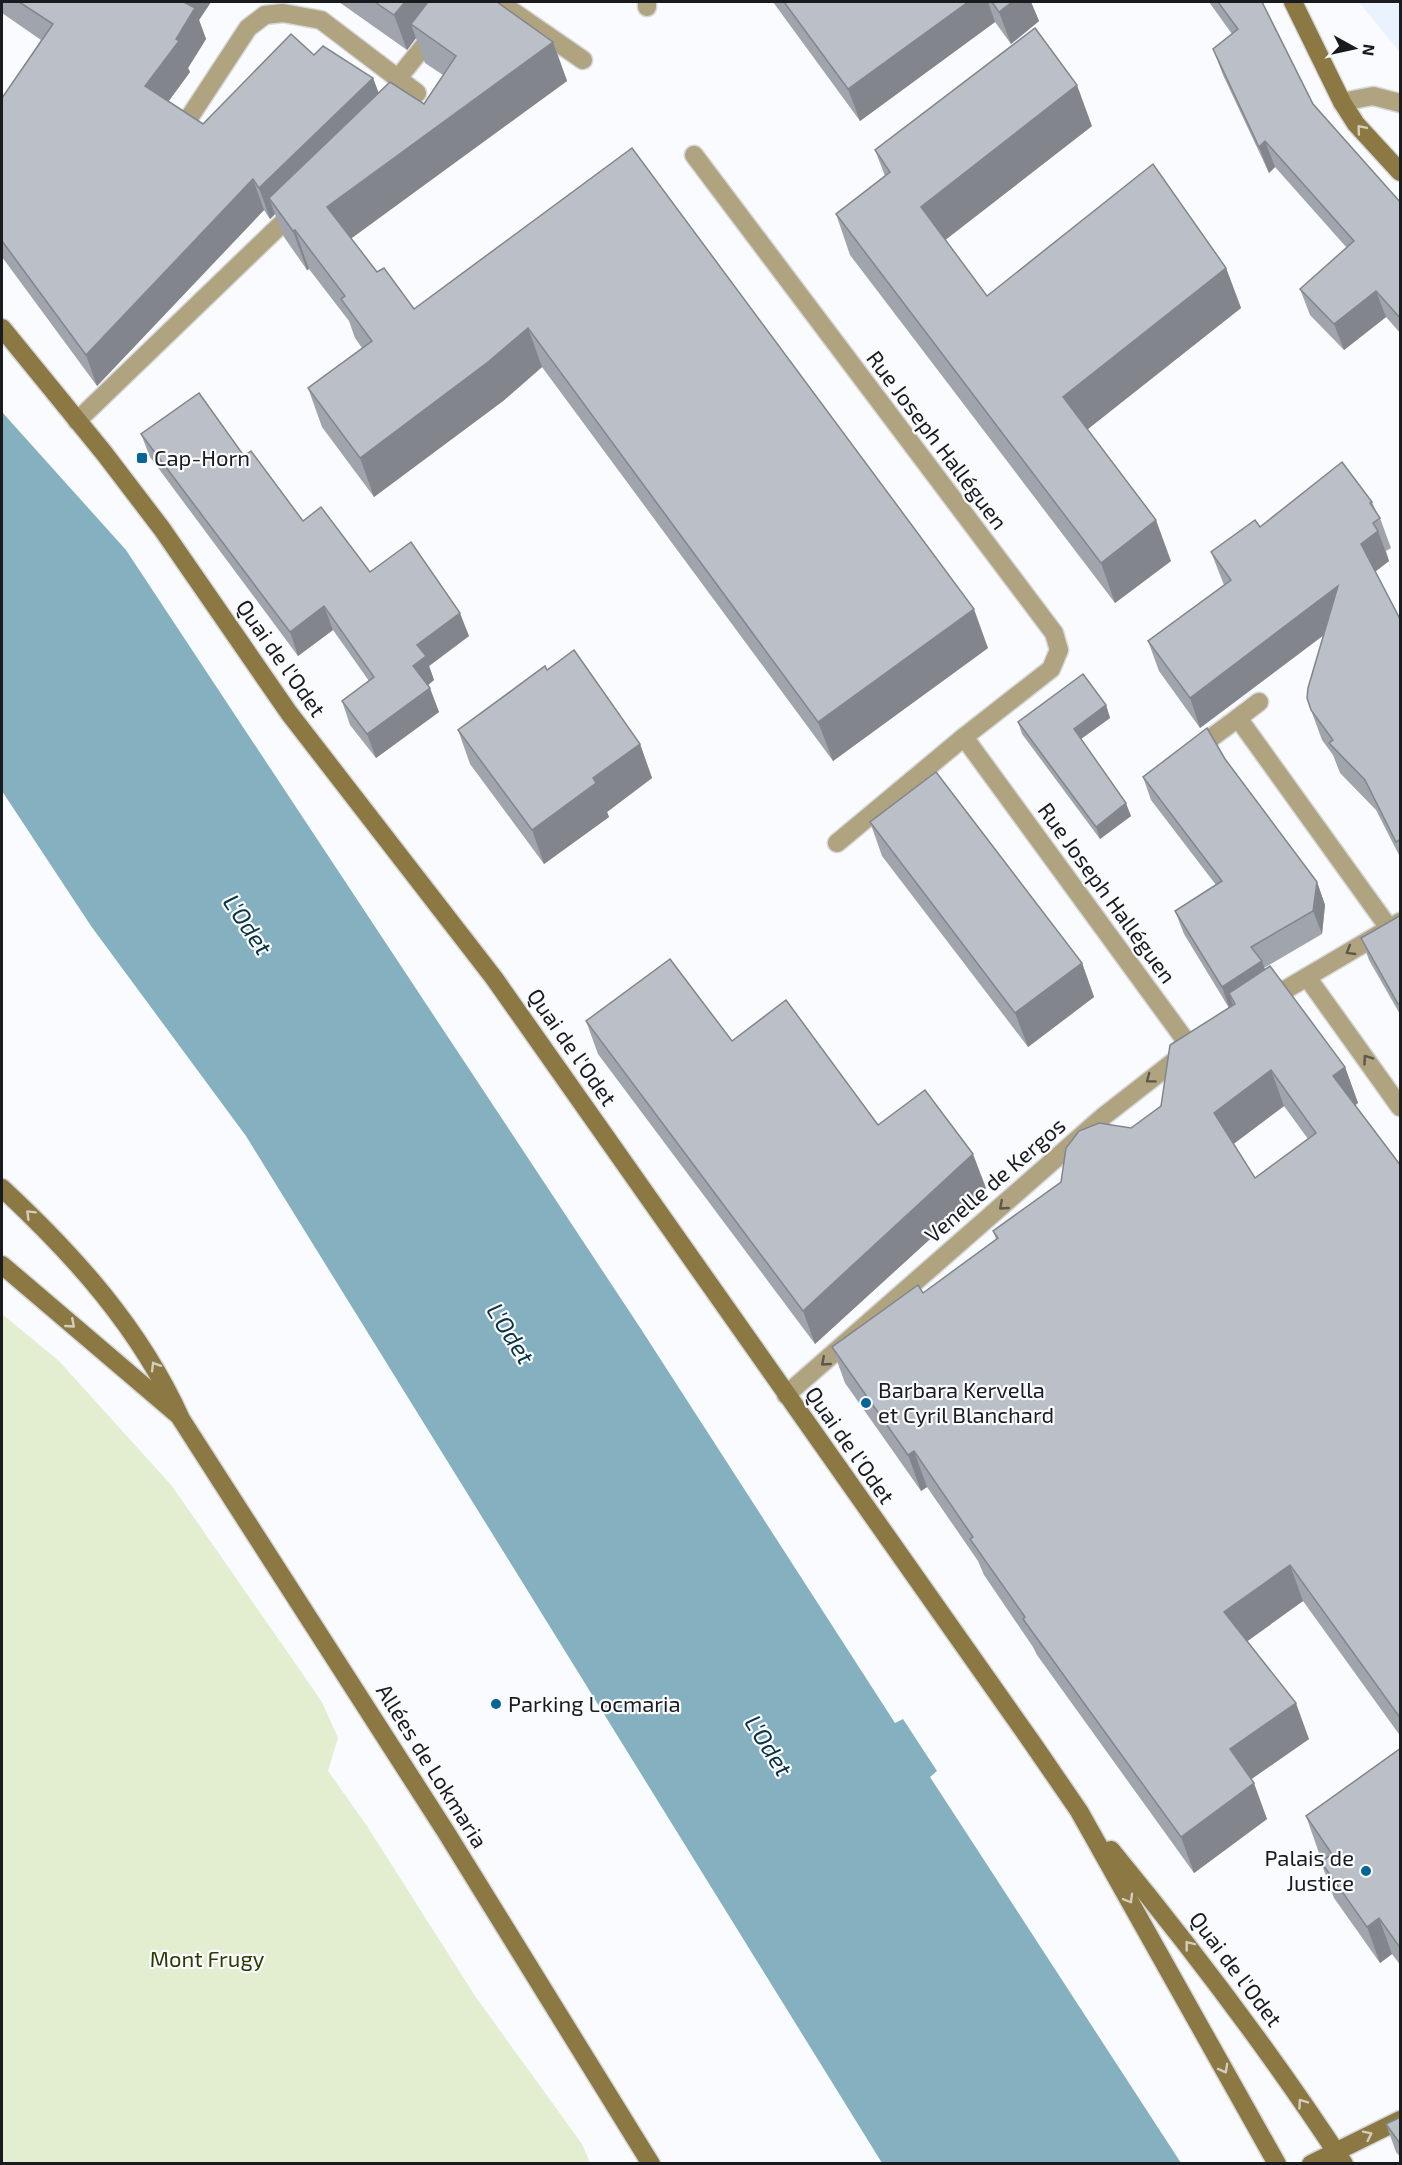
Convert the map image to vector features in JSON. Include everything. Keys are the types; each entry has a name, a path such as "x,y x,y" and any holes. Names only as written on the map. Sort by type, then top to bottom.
{"main road":[{"path":"1293,2 1342,102 1356,124 1401,171"},
{"name":"Quai de l'Odet","path":"2,328 162,529 289,713 494,978 1079,1811 1193,1950 1243,2016 1340,2157"},
{"name":"Allées de Lokmaria","path":"2,1188 96,1284 145,1348 166,1384 182,1419 446,1832 651,2163"},
{"name":"Allées de Lokmaria","path":"2,1265 182,1419"},
{"name":"Quai de l'Odet","path":"1079,1811 1277,2163"},
{"path":"1311,2163 1340,2157 1401,2120"},
{"name":"Allées de Lokmaria","path":"637,2142 641,2163"}],"street":[{"path":"399,77 459,2"},
{"path":"499,2 583,60"},
{"path":"185,124 248,28 265,15 302,15 321,20 399,77 417,93 383,126"},
{"path":"1342,102 1373,96 1401,103"},
{"name":"Rue Joseph Halléguen","path":"694,155 1054,633 1059,650 1052,669 964,737 837,843"},
{"path":"77,421 307,200"},
{"path":"1204,743 1259,702"},
{"path":"1238,718 1395,925 1251,1010"},
{"name":"Rue Joseph Halléguen","path":"964,737 1191,1048"},
{"path":"1307,977 1401,1107"},
{"name":"Venelle de Kergos","path":"786,1395 1104,1116 1211,1035"}],"shaded area":[{"path":"1359,2 1400,2 1400,52"}],"green space":[{"name":"Mont Frugy","path":"2,1314 59,1361 172,1486 322,1702 338,1738 328,1771 367,1826 475,1996 582,2144 590,2163 2,2163"}],"water":[{"name":"L'Odet","path":"2,412 126,550 639,1326 895,1723 903,1719 937,1771 930,1777 1181,2163 882,2163 246,1136 91,926 2,791"}],"building":[{"path":"19,2 184,2 195,8 176,39 179,41 145,86 203,124 291,34 314,55 323,46 373,78 259,188 253,179 86,355 2,241 2,98 53,24"},
{"path":"375,2 405,2 394,15"},
{"path":"428,2 497,2 553,42 327,207 377,272 384,268 414,309 632,148 974,609 818,722 528,328 488,362 360,458 308,388 372,341 341,299 345,296 269,198 390,82 424,104 456,56 411,24"},
{"path":"784,2 968,2 848,89"},
{"path":"992,2 1012,2 999,12"},
{"path":"1218,2 1262,2 1313,104 1401,203 1401,319 1376,291 1334,324 1300,289 1354,241 1265,141 1259,147 1213,49 1238,29"},
{"path":"1035,28 1077,85 921,207 987,296 1153,164 1226,268 1063,397 1156,520 1101,563 836,214 890,172 875,150"},
{"path":"199,393 244,456 251,451 303,521 321,507 370,572 411,542 460,613 417,645 426,656 413,666 430,688 367,734 342,701 374,677 324,606 290,632 141,434"},
{"path":"1342,462 1372,502 1370,503 1380,518 1373,523 1378,531 1361,544 1401,621 1401,839 1396,842 1365,780 1329,743 1333,740 1311,710 1307,698 1338,586 1190,698 1148,641 1231,580 1211,552 1255,520 1260,527"},
{"path":"574,650 640,744 593,778 596,783 532,830 458,730 545,666 547,670"},
{"path":"1083,674 1106,705 1074,729 1126,803 1096,827 1018,722"},
{"path":"1207,728 1225,759 1317,882 1313,911 1251,947 1262,961 1222,987 1175,911 1222,881 1143,777"},
{"path":"936,772 1082,963 1015,1013 870,822"},
{"path":"1401,915 1401,1002 1398,1004 1361,938"},
{"path":"670,959 732,1041 786,1000 878,1125 925,1090 973,1154 803,1311 586,1021"},
{"path":"1270,966 1345,1067 1333,1076 1401,1166 1401,1719 1290,1565 1224,1612 1296,1703 1230,1749 1254,1783 1181,1837 1023,1619 1025,1617 970,1539 973,1537 914,1451 908,1455 832,1347 918,1285 923,1293 998,1238 993,1231 1061,1182 1066,1148 1079,1131 1099,1123 1131,1128 1161,1106 1170,1045 1235,1004 1229,993","holes":["1271,1070 1316,1133 1255,1178 1214,1113"]},
{"name":"Palais de Justice","path":"1401,1748 1401,1949 1379,1918 1367,1927 1321,1862 1332,1854 1306,1816"},
{"path":"1401,2117 1401,2145 1386,2124"}],"place":[{"name":"Cap-Horn","path":"142,458"},
{"name":"Barbara Kervella et Cyril Blanchard","path":"866,1403"},
{"name":"Parking Locmaria","path":"496,1704"},
{"name":"Palais de Justice","path":"1366,1871"}]}
